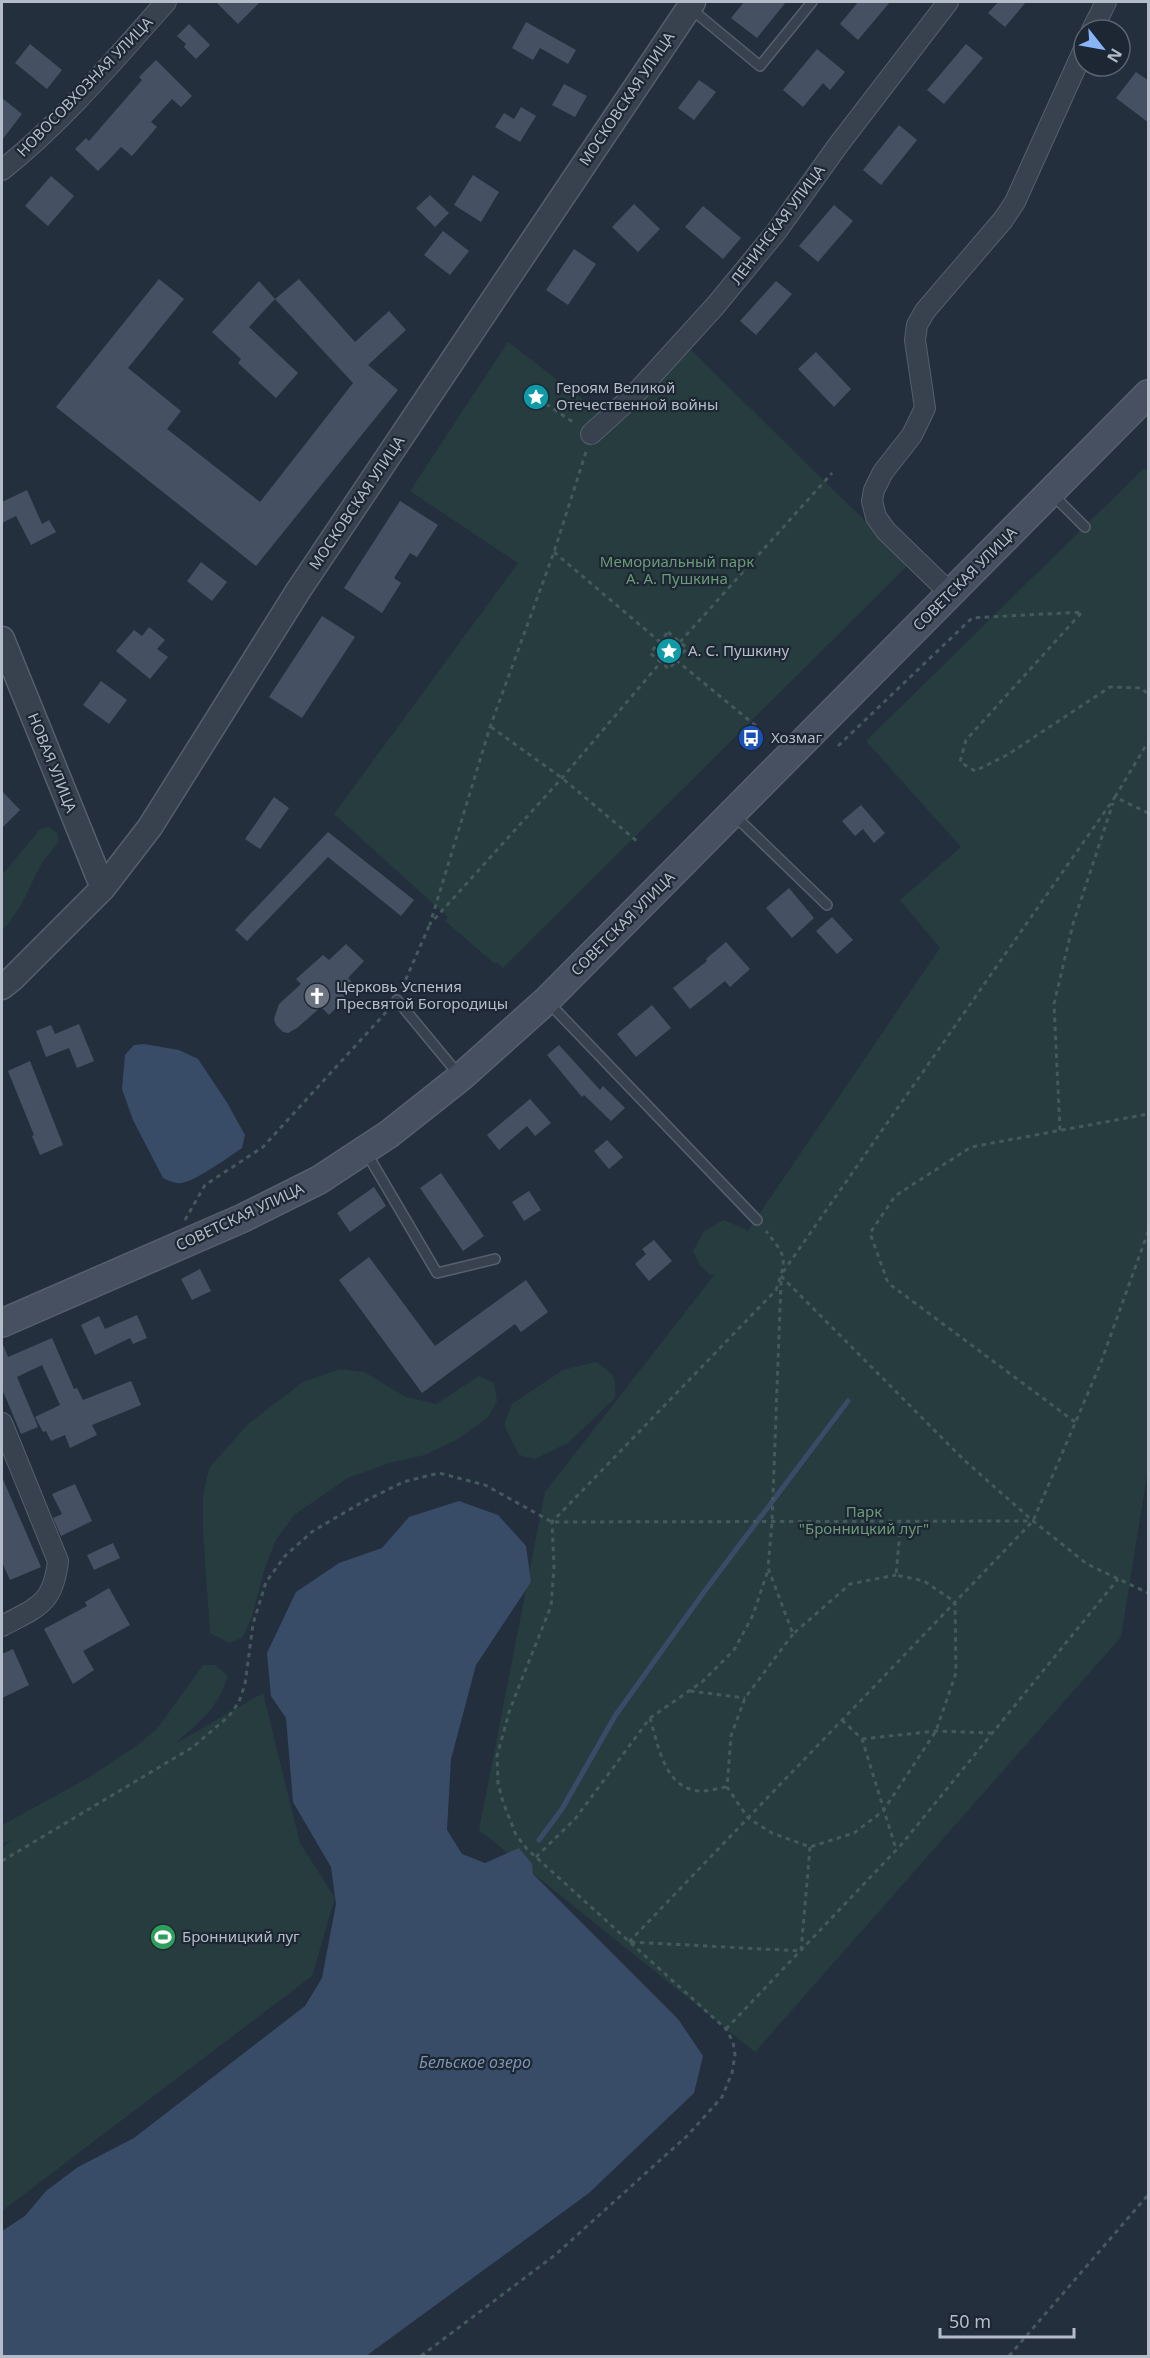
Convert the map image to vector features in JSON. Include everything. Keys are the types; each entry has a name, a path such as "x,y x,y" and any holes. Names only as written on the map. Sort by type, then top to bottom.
{"main road":[{"name":"СОВЕТСКАЯ УЛИЦА","path":"2,1323 243,1218 319,1180 389,1134 461,1077 546,1001 1149,394"}],"street":[{"name":"НОВОСОВХОЗНАЯ УЛИЦА","path":"2,170 57,120 166,2"},
{"name":"ЛЕНИНСКАЯ УЛИЦА","path":"591,434 636,393 716,305 776,232 839,144 948,2"},
{"path":"1098,18 1106,2"},
{"name":"МОСКОВСКАЯ УЛИЦА","path":"2,987 103,888 150,827 298,591 691,4"},
{"path":"951,594 886,531 876,517 872,501 874,490 884,472 912,435 925,408 916,359 917,325 925,311 1015,202 1072,76"},
{"name":"НОВАЯ УЛИЦА","path":"2,639 103,888"},
{"path":"2,1423 58,1561 56,1582 43,1604 2,1626"}],"lane":[{"path":"691,4 760,66 812,2"},
{"path":"1051,493 1085,527"},
{"path":"733,814 827,905"},
{"path":"397,1000 461,1077"},
{"path":"546,1001 757,1220"},
{"path":"365,1150 437,1273 495,1259"}],"path":[{"path":"183,1221 205,1185 263,1147 397,1000 430,924 490,727 554,552 591,434 546,404"},
{"path":"680,642 832,472"},
{"path":"554,552 660,642"},
{"path":"838,746 972,618 1082,612 966,740 960,762 975,771 1007,755 1110,687 1142,688 1149,695"},
{"path":"668,632 687,648 669,669 650,653 660,642 668,632"},
{"path":"676,660 756,726"},
{"path":"430,924 562,778 661,662"},
{"path":"490,727 562,778 638,842"},
{"path":"536,1857 575,1819 650,1718 702,1682 734,1650 753,1615 768,1568 772,1522 781,1276 1115,797 1149,742"},
{"path":"1115,797 1149,813"},
{"path":"1060,1130 1054,1004 1073,924 1115,797"},
{"path":"1075,1422 888,1283 870,1233 895,1196 971,1147 1149,1114"},
{"path":"422,2356 555,2255 688,2135 722,2097 732,2073 735,2055 733,2042 726,2030 536,1857 516,1835 498,1783 497,1756 510,1709 551,1605 554,1567 552,1522 776,1290 785,1265 783,1252 757,1220"},
{"path":"629,1942 1033,1521 1100,1365 1149,1232"},
{"path":"781,1276 964,1460 1033,1521 1087,1564 1149,1593"},
{"path":"2,1861 193,1747 229,1716 239,1702 245,1684 253,1624 266,1582 285,1556 313,1531 403,1482 439,1473 485,1485 552,1522 1033,1521"},
{"path":"896,1575 901,1521"},
{"path":"768,1568 793,1634"},
{"path":"896,1575 924,1581 955,1602 956,1672 936,1731 883,1811 854,1833 810,1847 772,1833 748,1818 727,1787 731,1736 745,1698 793,1634 850,1584 896,1575"},
{"path":"726,2030 897,1850 1118,1579"},
{"path":"689,1691 745,1698"},
{"path":"650,1718 662,1757 675,1781 698,1791 727,1787"},
{"path":"842,1720 862,1739 897,1850"},
{"path":"862,1739 936,1731 993,1733"},
{"path":"801,1951 810,1847"},
{"path":"629,1942 801,1951"},
{"path":"1009,2356 1149,2195"}],"green space":[{"name":"Мемориальный парк А. А. Пушкина","path":"508,342 615,424 689,348 909,564 503,968 497,962 495,964 445,921 448,917 334,814 518,563 410,491"},
{"name":"Парк \"Бронницкий луг\"","path":"1144,468 1148,473 1148,1469 1121,1637 755,2052 479,1830 545,1492 715,1274 710,1275 700,1265 693,1251 704,1231 724,1220 747,1232 940,948 900,900 961,847 866,741"},
{"path":"49,827 57,833 59,841 44,860 16,913 2,930 2,875 40,829"},
{"path":"596,1362 613,1376 615,1398 568,1443 535,1459 519,1455 504,1425 512,1404 563,1370"},
{"path":"340,1369 364,1372 406,1397 436,1404 479,1376 494,1383 497,1401 488,1417 460,1438 425,1455 389,1463 348,1478 294,1515 276,1540 265,1568 251,1620 242,1638 229,1643 210,1633 203,1531 203,1496 209,1468 248,1424 303,1382"},
{"name":"Бронницкий луг","path":"203,1665 215,1665 228,1676 213,1707 175,1744 263,1693 300,1843 335,1898 312,1976 2,2211 2,1847 14,1839 2,1844 2,1825 88,1778 139,1744 157,1729"}],"water":[{"path":"144,1044 179,1050 198,1059 245,1135 242,1148 189,1181 175,1183 163,1178 133,1120 122,1089 125,1055 134,1045"},
{"name":"Бельское озеро","path":"459,1501 498,1515 526,1546 531,1582 476,1665 451,1759 447,1830 462,1854 485,1863 519,1848 532,1864 533,1874 678,2019 703,2056 694,2093 589,2193 366,2356 2,2356 2,2231 25,2216 46,2191 78,2167 134,2138 305,2006 322,1978 336,1904 331,1867 293,1802 286,1718 271,1696 267,1653 296,1592 339,1563 382,1548 409,1517"}],"building":[{"path":"216,2 260,2 238,24"},
{"path":"744,2 786,2 757,38 731,18"},
{"path":"858,2 890,2 858,40 840,24"},
{"path":"998,2 1026,2 1005,27 988,13"},
{"path":"526,22 576,50 568,64 540,48 533,60 512,48"},
{"path":"189,24 210,45 196,59 184,47 186,44 177,36"},
{"path":"30,44 62,70 47,89 15,63"},
{"path":"966,44 983,58 944,104 927,90"},
{"path":"817,49 845,72 830,90 823,83 803,107 783,90"},
{"path":"156,60 192,96 181,107 172,99 151,122 157,127 132,156 121,147 98,171 75,149 86,138 89,141 142,80 139,77"},
{"path":"1136,72 1149,81 1149,123 1116,98"},
{"path":"699,80 716,92 694,120 678,108"},
{"path":"564,84 587,96 575,117 552,105"},
{"path":"2,98 22,114 2,140"},
{"path":"521,107 536,116 520,142 495,127 504,113 514,119"},
{"path":"899,125 917,140 881,185 863,170"},
{"path":"473,175 499,192 481,222 454,205"},
{"path":"51,176 74,196 48,226 25,206"},
{"path":"430,195 449,213 435,227 416,208"},
{"path":"634,204 660,229 638,252 612,227"},
{"path":"834,205 853,221 818,262 799,246"},
{"path":"703,206 741,238 723,259 685,227"},
{"path":"443,231 469,251 450,275 424,255"},
{"path":"574,249 596,264 568,305 546,290"},
{"path":"159,279 184,299 128,368 181,411 167,429 260,502 353,383 275,299 299,279 355,342 389,311 406,330 368,365 398,390 256,566 56,407"},
{"path":"259,281 275,299 249,327 298,373 276,398 238,363 241,359 212,332"},
{"path":"776,281 792,294 756,335 740,321"},
{"path":"816,352 851,389 834,407 798,369"},
{"path":"27,490 42,524 49,520 56,532 31,545 16,516 2,523 2,502"},
{"path":"400,501 438,525 417,557 410,553 394,578 401,583 382,613 344,588"},
{"path":"201,562 227,582 212,601 187,581"},
{"path":"322,616 355,637 302,718 269,697"},
{"path":"149,627 165,640 157,649 168,657 150,679 116,651 134,630 142,636"},
{"path":"101,681 127,700 109,724 83,705"},
{"path":"2,791 20,810 2,828"},
{"path":"274,797 289,808 260,849 245,839"},
{"path":"861,805 885,833 874,843 863,829 855,836 842,821"},
{"path":"328,832 414,900 401,916 328,857 247,941 235,930"},
{"path":"789,888 814,918 792,938 766,908"},
{"path":"832,917 853,940 837,954 816,931"},
{"path":"726,942 750,969 730,987 725,981 690,1009 673,988 707,961 706,959"},
{"name":"Церковь Успения Пресвятой Богородицы","path":"346,944 364,961 348,978 357,987 329,1015 321,1007 297,1028 288,1033 283,1032 274,1019 279,1004 301,984 296,979 323,955 329,960"},
{"path":"652,1005 671,1028 636,1057 617,1034"},
{"path":"79,1024 94,1061 77,1068 69,1048 46,1057 36,1031 51,1025 55,1034"},
{"path":"559,1045 600,1090 603,1086 625,1108 611,1121 584,1095 582,1097 547,1055"},
{"path":"30,1061 63,1145 40,1155 8,1071"},
{"path":"530,1099 551,1123 535,1136 527,1126 499,1150 487,1135"},
{"path":"607,1140 623,1157 609,1169 594,1151"},
{"path":"441,1173 484,1236 463,1251 420,1188"},
{"path":"374,1187 386,1206 350,1232 337,1213"},
{"path":"529,1191 541,1210 524,1221 512,1202"},
{"path":"654,1240 672,1261 649,1281 635,1264 646,1254 642,1249"},
{"path":"369,1257 435,1346 526,1280 548,1312 521,1332 515,1324 422,1393 339,1280"},
{"path":"200,1269 211,1291 192,1300 181,1279"},
{"path":"137,1315 147,1338 133,1344 130,1338 95,1355 81,1325 99,1316 105,1329"},
{"path":"52,1338 74,1389 77,1388 83,1400 131,1381 141,1405 92,1425 97,1435 70,1448 65,1435 51,1441 35,1417 60,1405 42,1365 17,1377 38,1427 21,1434 2,1389 2,1342 8,1357"},
{"path":"2,1477 41,1567 10,1580 2,1562"},
{"path":"75,1484 92,1521 61,1536 53,1518 62,1514 52,1494"},
{"path":"113,1543 120,1558 94,1570 87,1555"},
{"path":"109,1588 130,1625 83,1651 94,1670 73,1684 44,1629 87,1606 85,1602"},
{"path":"13,1649 29,1685 2,1698 2,1654"}],"waterway":[{"path":"539,1840 562,1809 615,1716 704,1592 848,1401"}],"place":[{"name":"Героям Великой Отечественной войны","path":"536,397"},
{"name":"А. С. Пушкину","path":"669,651"},
{"name":"Хозмаг","path":"751,738"},
{"name":"Церковь Успения Пресвятой Богородицы","path":"317,996"},
{"name":"Бронницкий луг","path":"163,1937"}]}
